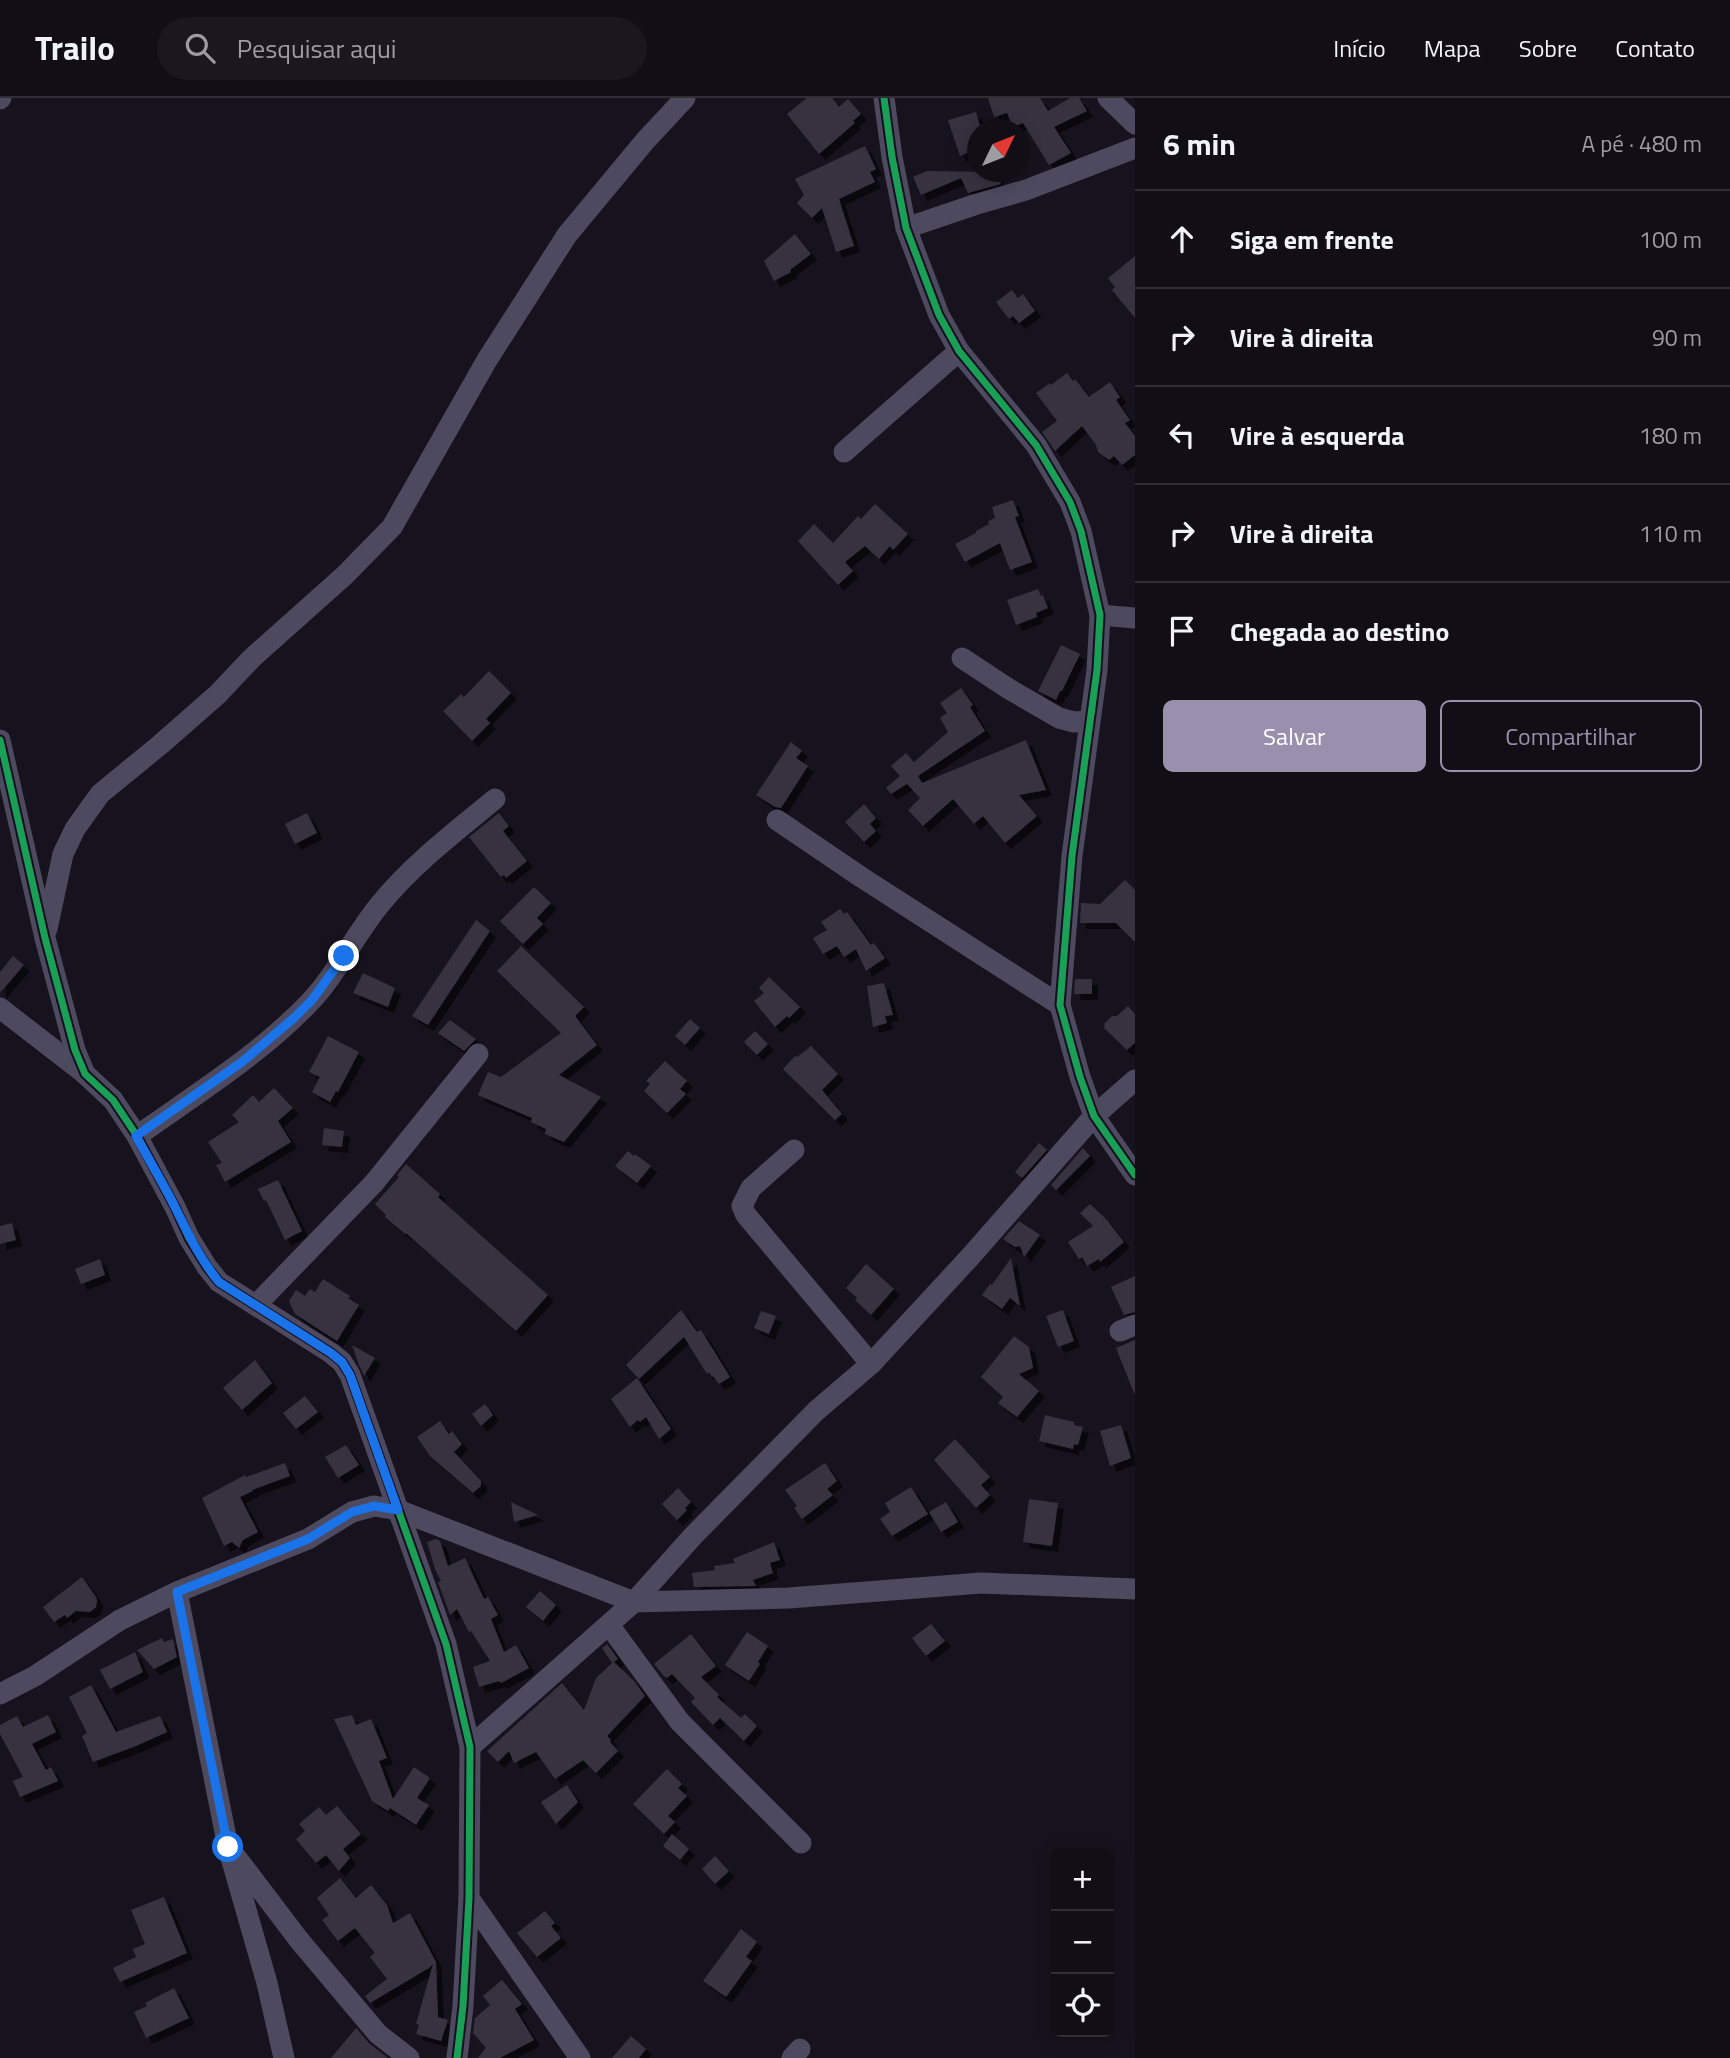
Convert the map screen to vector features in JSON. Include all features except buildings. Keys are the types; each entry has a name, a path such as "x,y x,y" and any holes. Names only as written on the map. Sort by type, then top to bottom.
{"street":[{"path":"45,938 63,854 75,829 100,794 218,694 392,527 487,360 567,235 645,141 685,98"},
{"path":"1108,98 1135,124"},
{"path":"882,99 906,228 939,315 959,351 1036,445 1070,502 1082,531 1100,615 1097,670 1072,856 1060,1006 1094,1116 1135,1175"},
{"path":"906,228 1026,190 1135,148"},
{"path":"844,452 959,351"},
{"path":"1100,615 1135,618"},
{"path":"962,658 1059,718 1074,722 1089,721"},
{"path":"0,740 45,938 75,1050 86,1074"},
{"path":"136,1136 242,1062 295,1017 312,1000 380,903 428,854 495,799"},
{"path":"777,820 1060,1006"},
{"path":"0,1008 86,1074 113,1100 136,1136 189,1238 219,1282 331,1353 342,1362 350,1375 446,1644 470,1749 469,1898 457,2058"},
{"path":"256,1305 374,1183 478,1054"},
{"path":"470,1749 634,1602 693,1536 816,1411 871,1364 1094,1116 1135,1080"},
{"path":"794,1150 751,1188 742,1206 746,1215 871,1364"},
{"path":"0,1694 35,1676 120,1620 177,1592 308,1539 352,1512 374,1506 398,1510 634,1602 789,1598 981,1583 1135,1589"},
{"path":"177,1592 228,1847 267,1983 284,2058"},
{"path":"470,1749 634,1602"},
{"path":"609,1625 680,1723 801,1843"},
{"path":"228,1847 299,1940 378,2034 409,2058"},
{"path":"469,1898 580,2058"}],"cycle path":[{"path":"884,98 906,228 939,315 959,351 1036,445 1070,502 1081,531 1100,615 1097,670 1072,856 1060,1005 1094,1116 1135,1175"},
{"path":"0,740 45,938 75,1050 85,1074 113,1100 137,1136 189,1238 219,1282 342,1362 350,1375 446,1644 470,1747 469,1898 457,2058"}],"route":[{"path":"228,1847 177,1592 308,1539 352,1512 374,1506 398,1510 350,1375 342,1362 219,1282 189,1238 136,1136 242,1062 295,1017 312,1000 344,956"}]}
